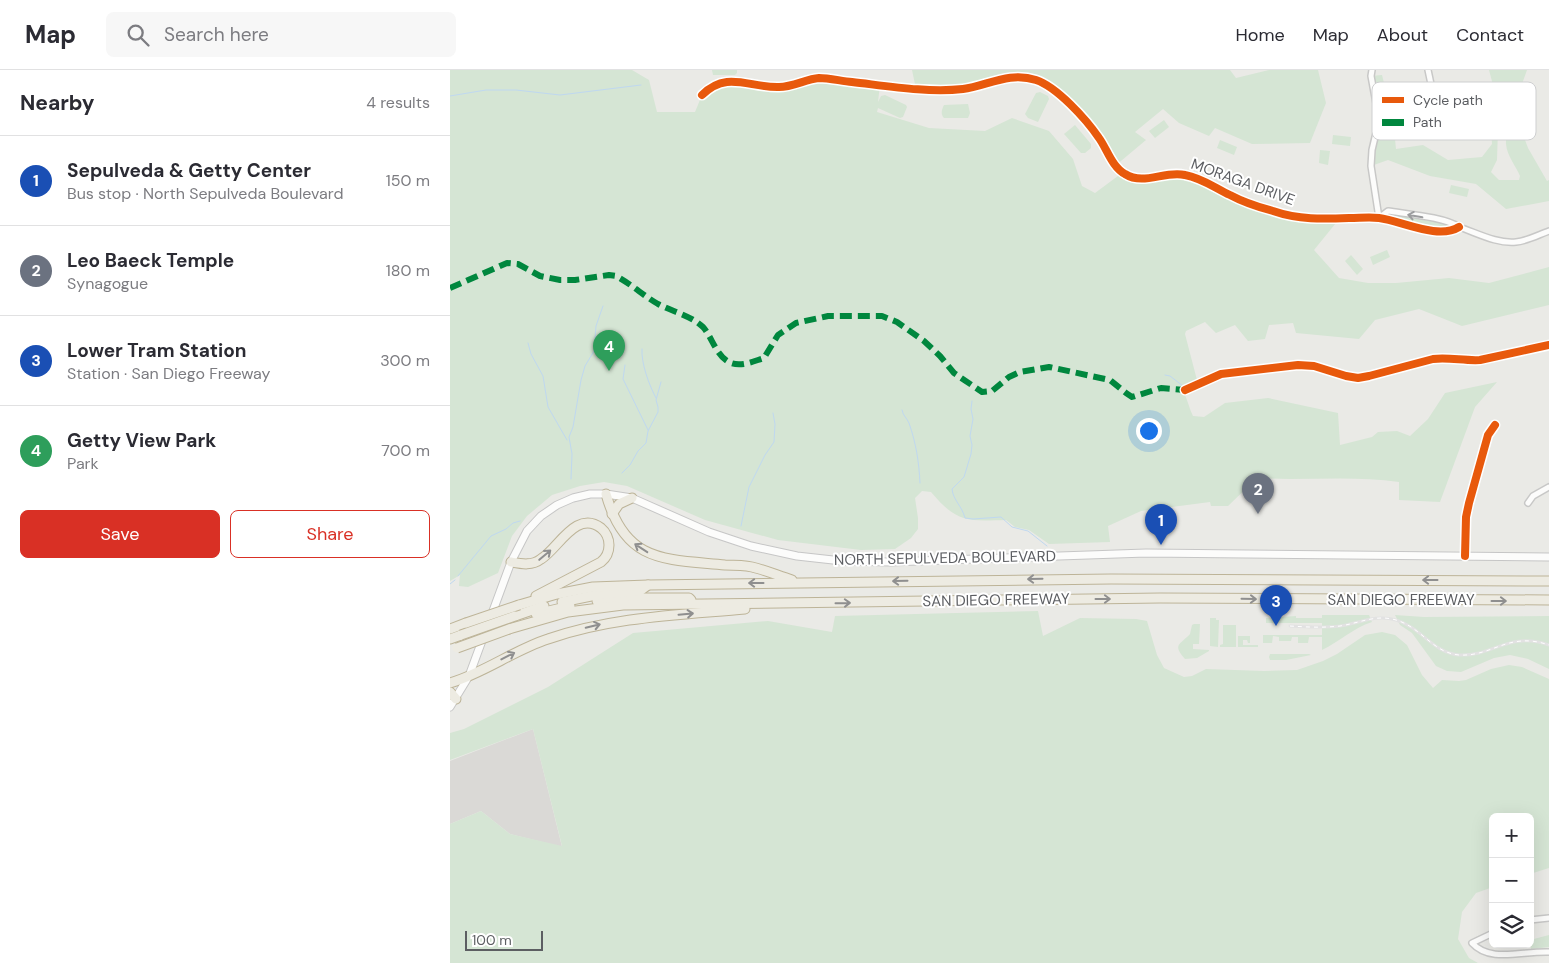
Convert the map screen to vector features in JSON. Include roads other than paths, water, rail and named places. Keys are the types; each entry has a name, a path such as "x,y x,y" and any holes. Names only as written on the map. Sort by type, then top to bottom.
{"highway":[{"path":"606,494 612,514 628,538 639,547 657,556 671,560 752,567 802,583"},
{"path":"612,514 623,501 632,498"},
{"path":"511,562 527,564 541,560 572,529 580,524 590,524 599,527 606,534 609,543 606,556 598,565 518,605"},
{"name":"SAN DIEGO FREEWAY","path":"450,629 518,605 557,594 593,588 648,585 1062,579 1549,581"},
{"path":"455,643 512,622 550,605 596,595 640,591 648,585"},
{"name":"SAN DIEGO FREEWAY","path":"455,643 512,622 603,606 1200,598 1549,600"},
{"path":"450,683 469,676 534,644 575,630 601,624 807,603"}],"main road":[{"name":"NORTH SEPULVEDA BOULEVARD","path":"452,699 469,676 511,562 527,531 549,510 573,498 590,494 606,494 632,498 702,529 744,544 797,556 842,561 890,562 1146,552 1549,557"}],"street":[{"name":"MORAGA DRIVE","path":"702,95 709,87 718,82 730,80 778,87 798,85 818,78 916,89 964,89 1005,78 1022,77 1052,87 1098,137 1115,166 1122,173 1132,178 1144,179 1178,174 1186,175 1197,178 1231,196 1274,212 1305,219 1378,218 1411,227 1437,231 1453,231 1459,227"},
{"path":"1374,140 1371,166 1378,218"},
{"name":"MORAGA DRIVE","path":"1378,218 1388,211 1454,223 1459,227 1503,242 1526,240 1549,231"},
{"path":"1185,390 1221,374 1306,365 1358,378 1433,359 1480,360 1549,345"},
{"path":"1465,556 1468,503 1488,435 1495,425"},
{"path":"1528,503 1533,496 1549,487"},
{"path":"1534,920 1549,918"},
{"path":"1486,958 1479,954 1472,943 1489,935"},
{"path":"1509,961 1535,953 1549,952"}],"waterway":[{"path":"450,96 486,90 516,90 560,95 641,85"},
{"path":"571,479 572,454 569,437 573,427 581,380 585,366 594,351 596,326 603,306"},
{"path":"528,343 531,354 543,376 548,407 567,440"},
{"path":"642,349 646,374 656,398"},
{"path":"625,365 623,379 648,430"},
{"path":"1165,375 1170,376 1183,386"},
{"path":"622,473 646,443 648,431 658,412 656,400 661,382"},
{"path":"972,401 971,454 964,477 952,489 965,518 1001,517 1012,527 1028,531 1047,546"},
{"path":"902,410 914,438 920,483"},
{"path":"741,526 749,487 765,455 774,442 775,424 773,413"},
{"path":"458,576 491,536 520,521"},
{"path":"450,584 455,580"}],"railway":[{"path":"1290,626 1334,627 1375,618 1389,618 1405,623 1442,650 1459,655 1471,655 1522,641 1535,641 1549,645"}],"place":[{"name":"Getty View Park","path":"609,371"},
{"name":"Leo Baeck Temple","path":"1258,514"},
{"name":"Sepulveda & Getty Center","path":"1161,545"},
{"name":"Lower Tram Station","path":"1276,626"}]}
